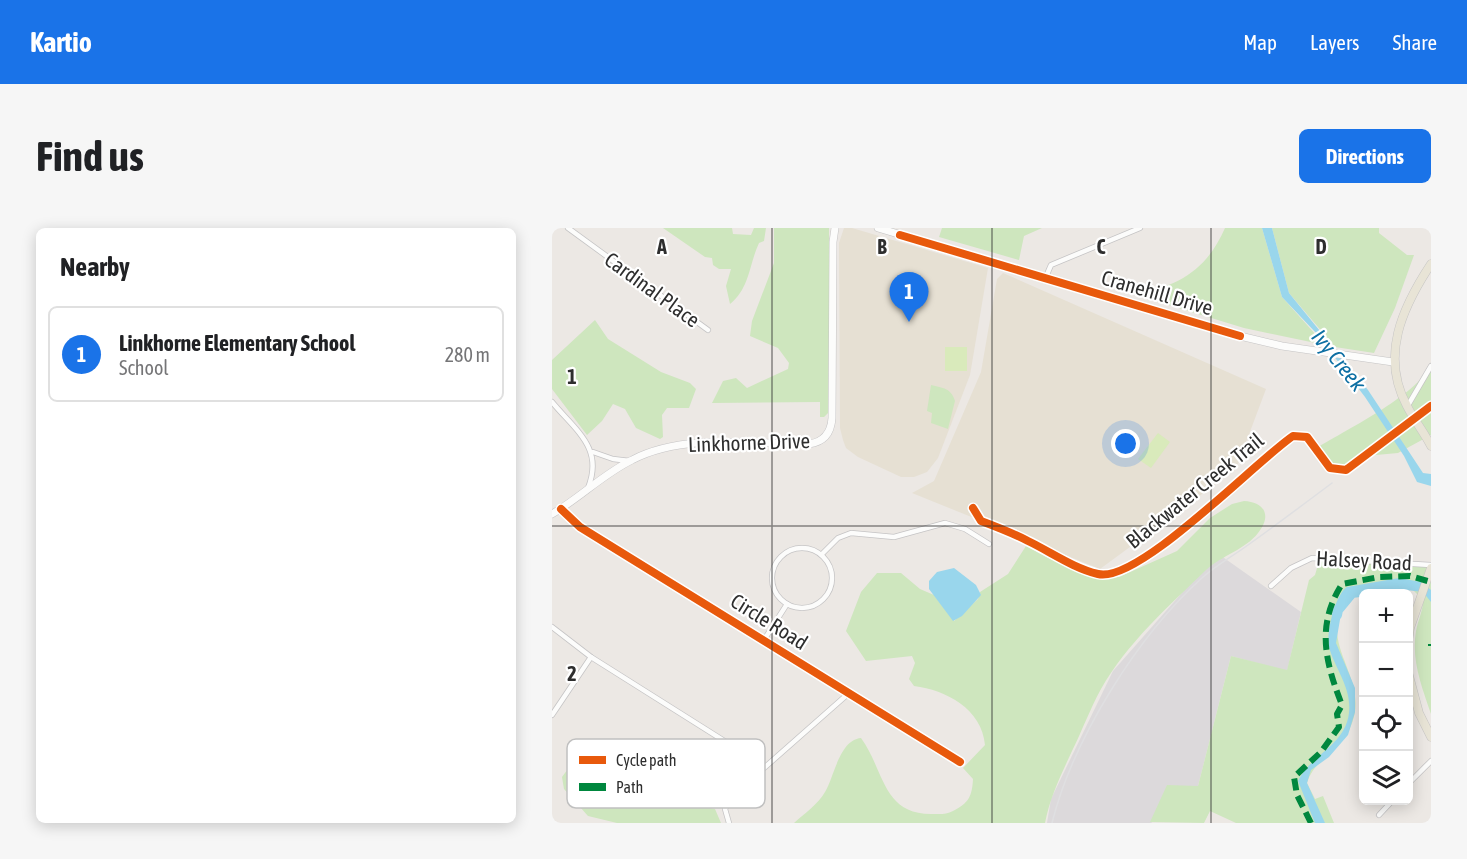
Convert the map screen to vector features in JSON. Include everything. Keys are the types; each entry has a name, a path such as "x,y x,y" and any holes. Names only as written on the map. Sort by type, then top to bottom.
{"main road":[{"name":"Linkhorne Drive","path":"552,514 630,461 656,450 690,443 809,444 820,441 828,435 832,418 835,228"},
{"name":"Cranehill Drive","path":"878,228 892,230 1045,279 1240,336 1310,350 1393,362"},
{"path":"1431,264 1413,295 1398,330 1393,362 1396,380 1407,407 1431,446"},
{"path":"1413,622 1431,567"},
{"path":"1413,691 1419,713 1431,736"}],"street":[{"name":"Cardinal Place","path":"568,228 708,330"},
{"path":"1045,279 1052,265 1140,228"},
{"path":"1407,407 1431,366"},
{"path":"552,402 593,452 613,459 630,461"},
{"path":"587,490 594,474 593,452"},
{"name":"Circle Road","path":"561,508 580,528 960,762"},
{"path":"822,554 838,538 851,533 894,537 945,523 964,529 989,544"},
{"path":"802,548 822,554 831,575 832,584 829,593 814,606 805,608 787,604 780,598 773,583 773,575 779,559 793,550 802,548"},
{"name":"Halsey Road","path":"1271,586 1291,568 1312,558 1431,567"},
{"path":"764,640 787,604"},
{"path":"552,627 591,657 722,739"},
{"path":"552,715 591,657"},
{"path":"765,766 849,693"},
{"path":"1413,779 1431,761"},
{"path":"1379,815 1389,805"},
{"path":"727,808 729,823"}],"shaded area":[{"path":"844,228 852,228 988,268 970,375 938,458 927,472 914,477 901,477 858,457 846,448 843,440 840,428 839,243"},
{"path":"1003,273 1266,389 1236,469 1100,569 912,493 934,481 981,372 997,279"},
{"path":"1217,553 1301,612 1287,671 1231,656 1198,786 1151,823 1047,823 1051,799 1113,671"}],"green space":[{"path":"663,228 732,228 733,234 751,235 754,228 766,228 764,241 759,243 742,291 730,304 726,286 731,269 719,269 713,265 712,258 705,257"},
{"path":"774,228 829,228 830,398 829,412 824,417 820,417 820,402 712,403 723,381 736,378 747,388 788,369 789,363 778,348 750,336 752,321 774,263"},
{"path":"942,228 1042,228 1024,236 1019,260 939,237"},
{"path":"1225,228 1262,228 1282,297 1325,345 1244,328 1136,295 1178,281 1189,274 1209,255"},
{"path":"1272,228 1379,228 1379,233 1407,255 1414,255 1395,308 1374,353 1335,347 1289,293"},
{"path":"595,320 608,339 661,372 690,383 696,389 689,408 667,408 662,415 663,437 660,439 636,428 625,409 613,404 602,421 587,435 552,389 552,360"},
{"path":"945,347 967,347 967,371 945,371"},
{"path":"1431,365 1431,435 1398,453 1365,456 1335,470 1313,450 1395,401 1423,377"},
{"path":"931,385 949,391 955,401 948,429 931,423 932,413 927,411"},
{"path":"1158,433 1170,442 1151,468 1138,459"},
{"path":"1244,501 1257,504 1264,511 1265,521 1262,527 1247,544 1206,570 1149,626 1111,672 1093,704 1056,786 1045,823 794,823 822,796 847,745 861,738 893,798 915,812 945,814 953,811 966,802 972,790 973,779 963,768 985,745 977,721 970,712 950,697 914,686 909,679 915,663 912,656 866,661 846,631 861,592 877,573 901,573 920,589 934,595 954,621 978,599 980,592 1008,574 1026,546 1048,558 1090,575 1119,577 1177,551 1210,518 1232,504"},
{"path":"1320,558 1431,565 1431,714 1418,673 1415,652 1416,631 1423,600 1413,589 1396,587 1359,589 1359,592 1352,593 1341,609 1337,624 1338,639 1352,681 1355,712 1346,735 1317,765 1307,783 1315,799 1323,796 1334,823 1236,823 1210,811 1204,823 1150,822 1167,785 1198,786 1231,656 1287,670 1309,580 1315,575"},
{"path":"567,770 567,792 564,789 562,777"},
{"path":"581,808 710,808 715,809 721,823 617,823 588,816"}],"water":[{"name":"Ivy Creek","path":"1262,228 1272,228 1289,293 1368,390 1423,473 1431,474 1431,486 1417,482 1404,456 1365,397 1317,334 1282,297"},
{"path":"954,568 976,585 981,595 962,616 953,621 929,589 929,581 937,572"},
{"path":"1399,578 1421,582 1431,590 1431,602 1423,592 1413,589 1381,587 1359,589 1359,591 1350,593 1343,602 1336,643 1355,688 1355,712 1348,735 1329,757 1311,770 1307,783 1325,823 1315,823 1298,781 1311,764 1341,734 1349,713 1346,687 1328,641 1335,606 1347,587"}],"waterway":[{"path":"1337,615 1338,610 1352,593 1405,586"}],"railway":[{"path":"1052,823 1075,757 1092,724 1111,690 1155,628 1203,577 1332,483"}],"marked path":[{"path":"1311,823 1297,795 1294,777 1321,752 1339,727 1337,714 1342,705 1331,674 1326,644 1326,629 1334,599 1342,584 1379,577 1410,576 1431,582"}],"cycle path":[{"path":"900,235 1240,336"},
{"name":"Blackwater Creek Trail","path":"973,508 981,521 1017,535 1080,568 1098,574 1116,572 1140,560 1168,541 1293,436 1307,437 1330,468 1346,470 1431,406"},
{"path":"561,509 580,527 960,762"}],"place":[{"name":"Linkhorne Elementary School","path":"909,322"}]}
